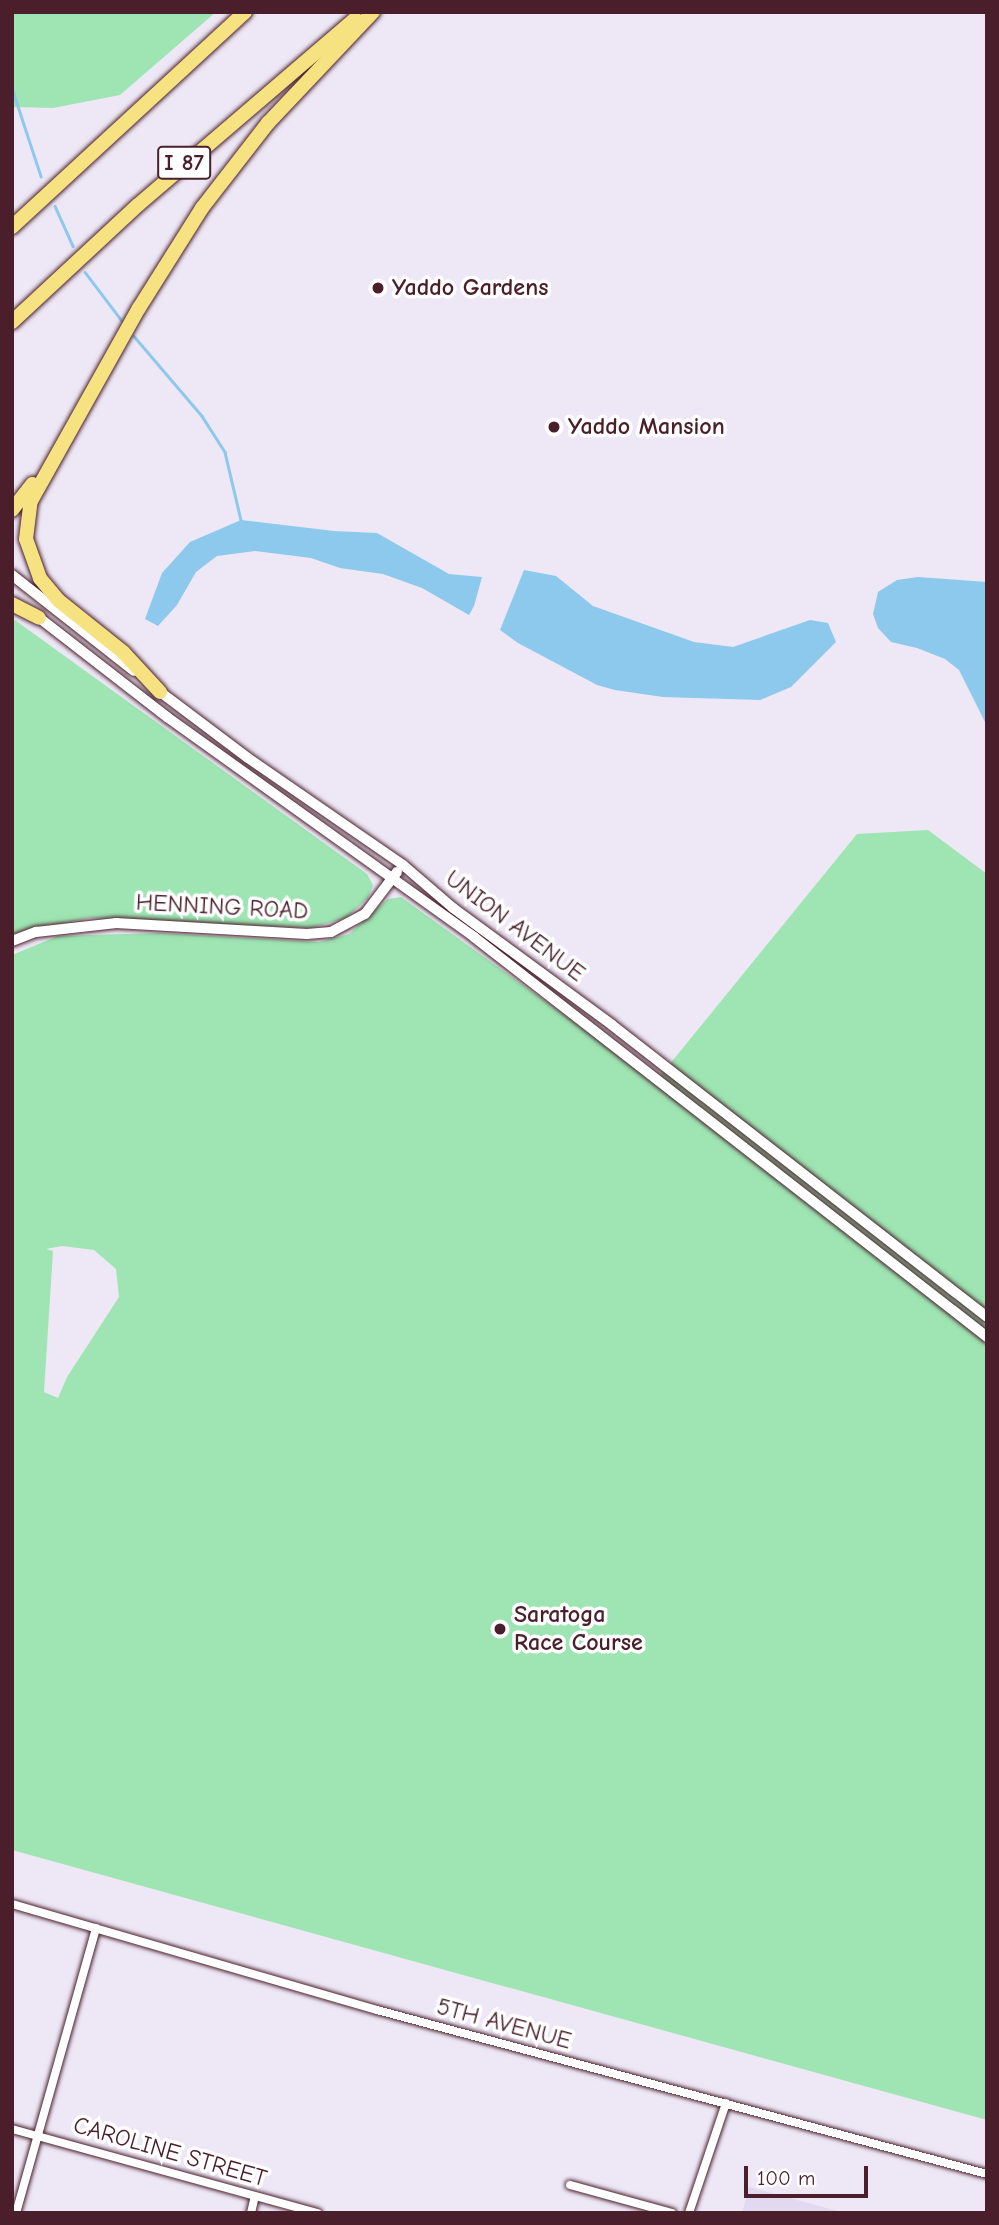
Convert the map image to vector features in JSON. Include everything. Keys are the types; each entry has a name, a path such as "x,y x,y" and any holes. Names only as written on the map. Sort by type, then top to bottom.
{"highway":[{"path":"12,227 245,12"},
{"name":"I 87","path":"12,322 238,116 363,12"},
{"path":"160,692 123,652 49,591 33,563 26,538 28,512 34,493 56,452 139,308 202,208 268,123 373,12"},
{"path":"12,510 56,452"},
{"path":"12,604 39,618"}],"main road":[{"name":"UNION AVENUE","path":"12,575 160,692 402,865 453,908 612,1025 987,1317"},
{"name":"UNION AVENUE","path":"12,597 167,717 485,945 987,1337"},
{"name":"HENNING ROAD","path":"12,941 36,932 116,923 307,934 331,932 365,914 402,865"}],"street":[{"name":"5TH AVENUE","path":"12,1904 377,2010 987,2174"},
{"path":"16,2213 96,1928"},
{"path":"689,2213 726,2103"},
{"name":"CAROLINE STREET","path":"12,2129 318,2213"},
{"path":"570,2185 672,2213"},
{"path":"251,2213 255,2196"}],"shaded area":[{"path":"749,2187 845,2213 742,2213"}],"green space":[{"path":"12,12 216,12 120,95 53,108 12,107"},
{"path":"12,618 367,874 373,885 368,898 346,918 311,928 89,918 12,934"},
{"name":"Saratoga Race Course","path":"928,830 987,874 987,2120 12,1850 12,955 58,936 160,933 319,942 349,934 388,899 401,897 656,1081 857,834","holes":["62,1246 94,1250 116,1269 119,1297 67,1377 58,1398 44,1392 53,1251 46,1249"]}],"water":[{"path":"241,520 334,531 377,533 449,574 482,577 474,606 469,615 422,588 383,574 340,568 311,558 255,551 217,556 196,572 177,605 158,626 145,619 162,573 190,542"},
{"path":"524,570 556,576 593,606 694,642 733,647 810,620 828,623 836,642 791,687 760,700 663,697 615,690 597,685 518,643 500,630"},
{"path":"918,577 987,582 987,726 959,670 945,659 891,642 878,628 873,614 878,592 897,580"}],"waterway":[{"path":"12,88 41,176"},
{"path":"55,206 73,246"},
{"path":"85,272 122,321"},
{"path":"134,336 202,416 225,452 241,520"}],"place":[{"name":"Yaddo Gardens","path":"378,288"},
{"name":"Yaddo Mansion","path":"554,427"},
{"name":"Saratoga Race Course","path":"500,1629"}]}
